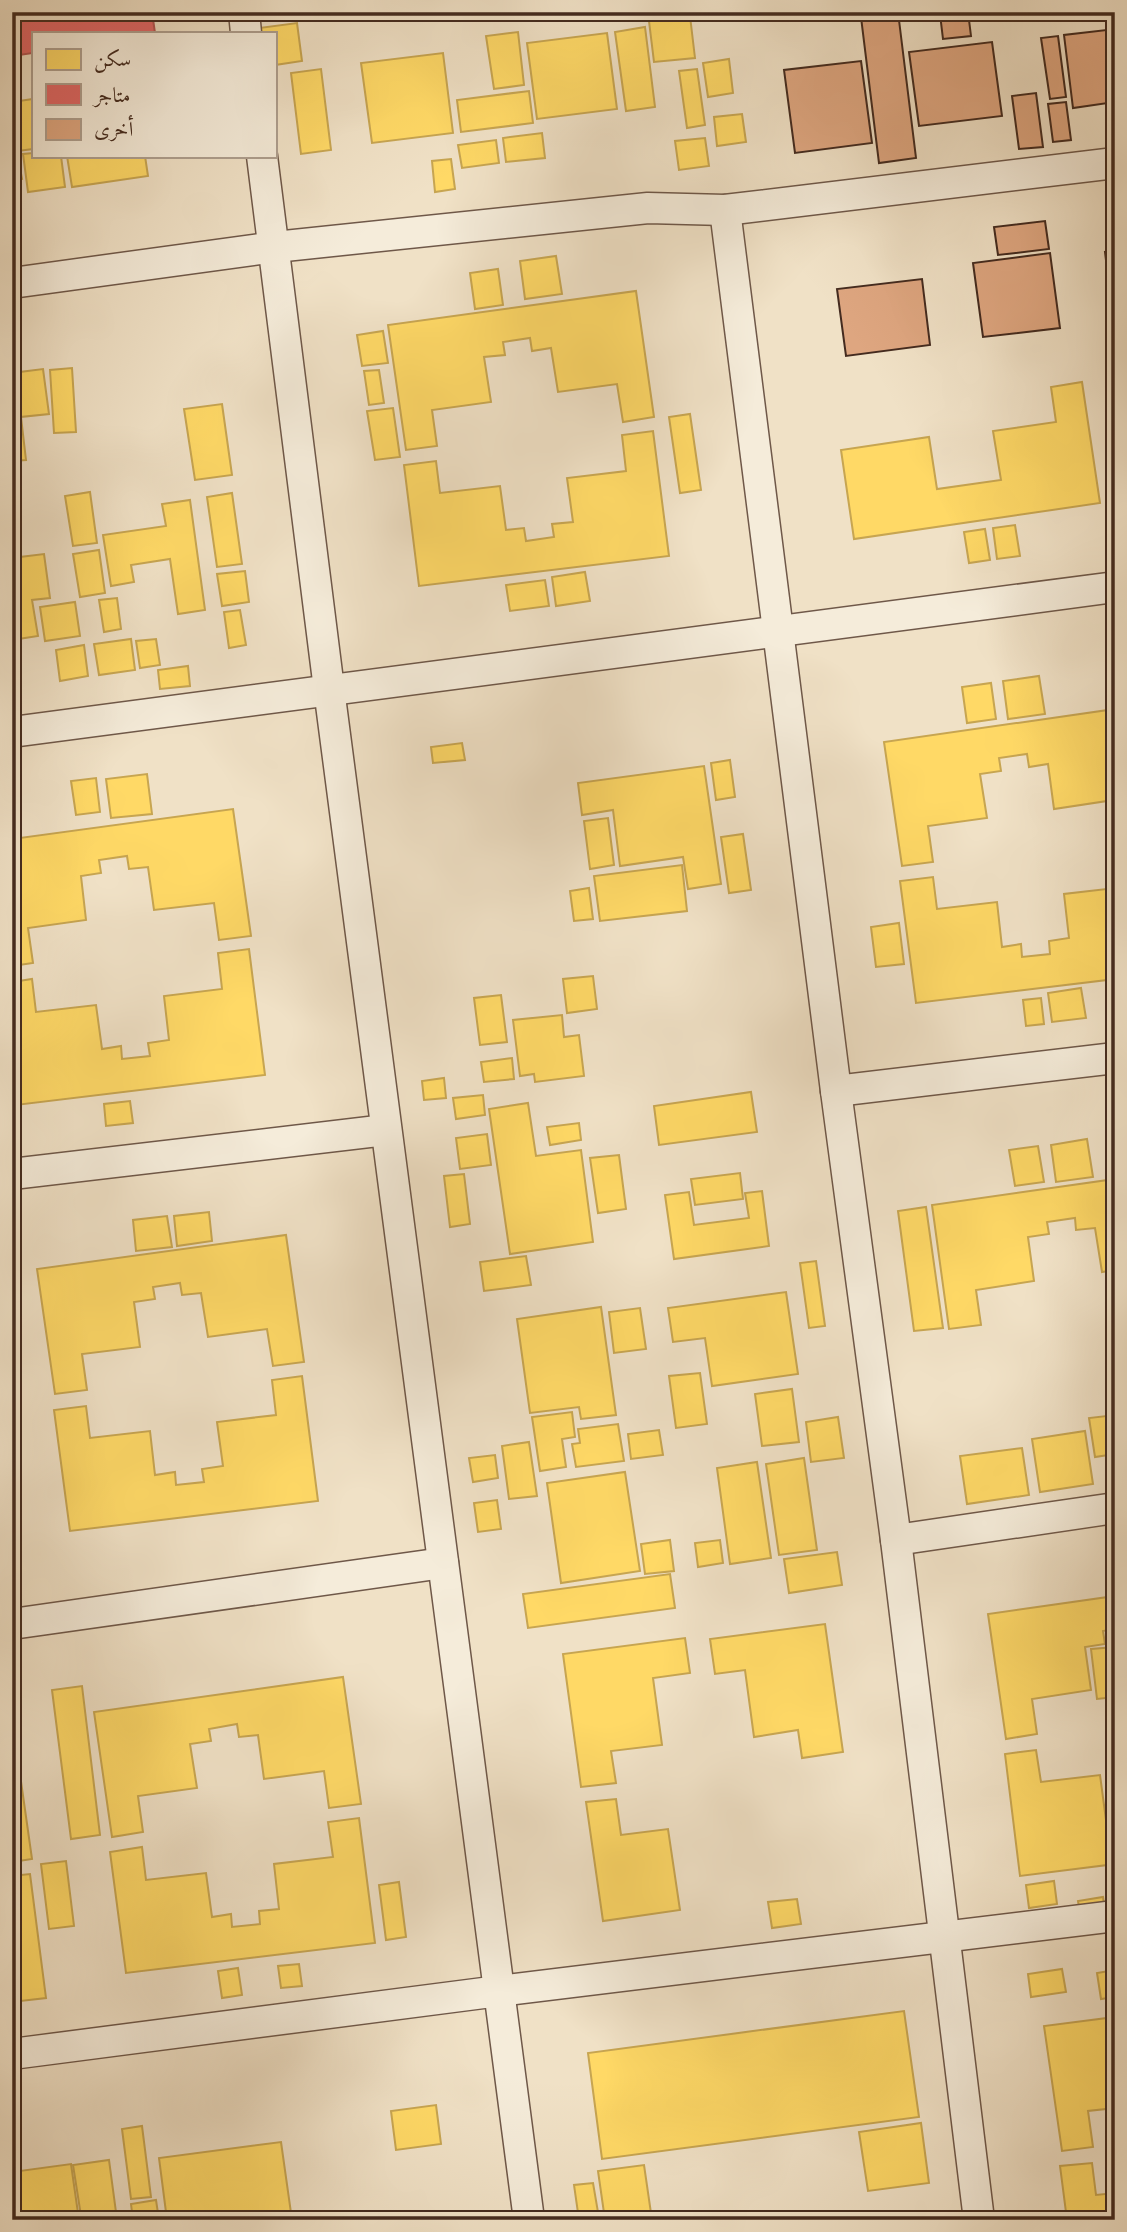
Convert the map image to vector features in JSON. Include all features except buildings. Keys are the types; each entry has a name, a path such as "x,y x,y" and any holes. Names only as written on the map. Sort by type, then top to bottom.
{"street":[{"path":"244,12 246,32"},
{"path":"262,158 529,2220"},
{"path":"12,283 275,247 648,208 725,210 1115,163"},
{"path":"725,210 836,1091 896,1540 979,2220"},
{"path":"12,732 1115,587"},
{"path":"836,1091 1115,1058"},
{"path":"12,1174 386,1130"},
{"path":"896,1540 1115,1508"},
{"path":"12,1624 443,1563"},
{"path":"12,2054 1115,1916"}]}
